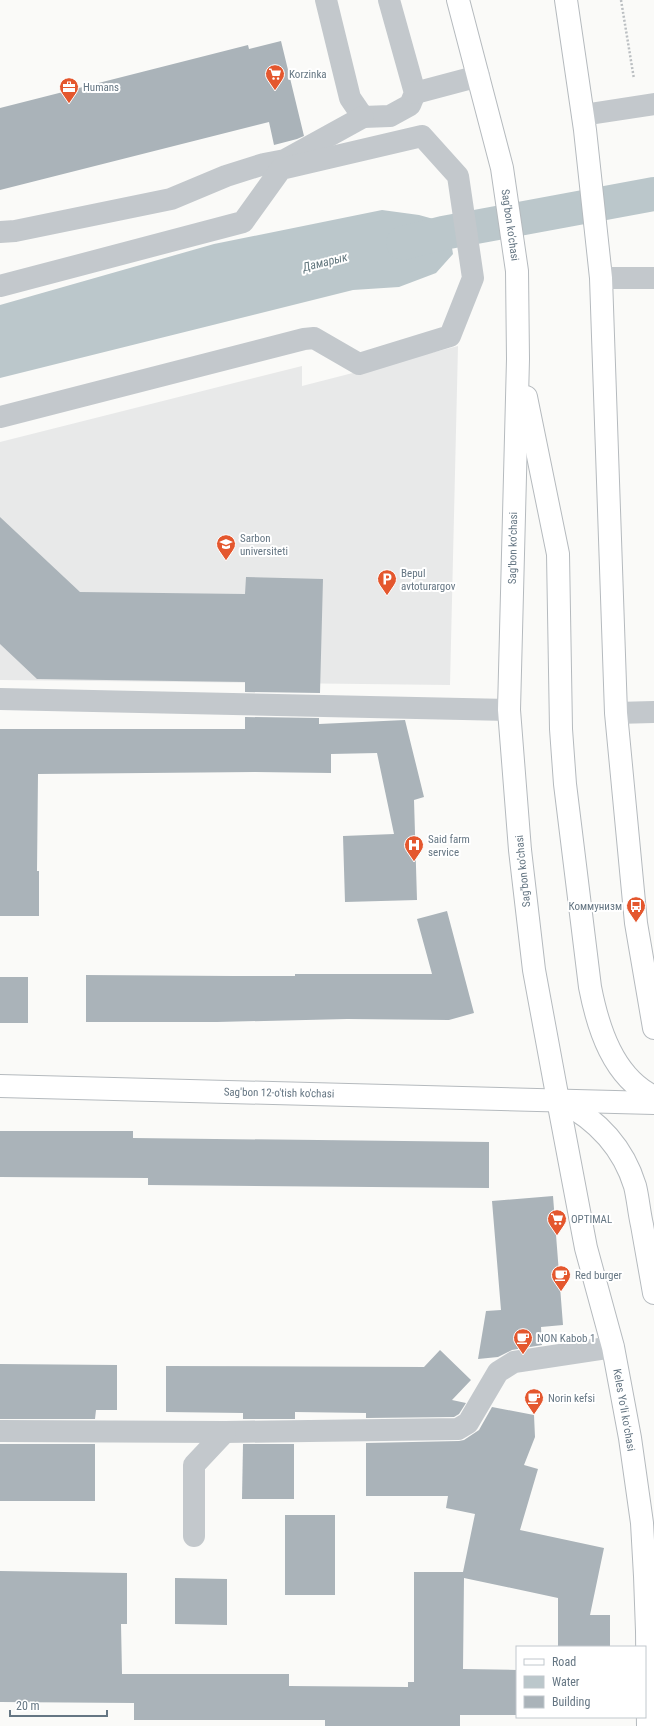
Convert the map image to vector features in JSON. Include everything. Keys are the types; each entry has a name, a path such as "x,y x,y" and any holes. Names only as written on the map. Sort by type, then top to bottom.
{"main road":[{"name":"Sag’bon ko’chasi","path":"458,0 502,168 517,271 518,359 510,710 520,850 534,970 558,1100"},
{"path":"566,0 583,114 600,270 616,713 636,923 654,1028"},
{"path":"518,359 558,554 561,729 565,784 590,987 600,1027 617,1062 635,1084 654,1097"},
{"name":"Sag'bon 12-o'tish ko'chasi","path":"0,1086 654,1103"},
{"path":"558,1100 586,1116 598,1126 617,1148 624,1160 635,1187 654,1293"},
{"name":"Keles Yoʻli koʻchasi","path":"558,1100 586,1248 613,1347 630,1438 642,1523 647,1631 648,1726"}],"street":[{"path":"326,0 350,98 363,117"},
{"path":"0,232 15,231 171,198 256,166 285,160 363,117 390,116 410,105 415,93 389,0"},
{"path":"415,93 479,76"},
{"path":"583,114 646,105"},
{"path":"0,286 243,222 281,169 422,136 458,176 473,278 450,336 360,364 314,338 304,339 0,417"},
{"path":"600,270 654,278"},
{"path":"0,699 510,710"},
{"path":"616,713 654,712"},
{"path":"0,1431 225,1432 458,1429 468,1423 498,1372 514,1362 613,1347"},
{"path":"194,1536 194,1466 225,1432"}],"path":[{"path":"621,0 646,105"}],"shaded area":[{"name":"Sarbon universiteti","path":"458,346 450,685 0,680 0,442 302,366 302,386"}],"water":[{"path":"382,210 419,215 448,223 453,254 436,273 399,287 353,290 0,378 0,305 214,244"}],"building":[{"path":"281,41 304,136 274,145 269,122 0,190 0,108 248,45 249,49"},
{"path":"0,517 80,592 245,594 246,577 323,579 320,693 245,692 245,682 37,679 0,644"},
{"path":"245,717 319,718 319,724 405,720 424,797 414,800 417,900 345,902 343,836 394,834 377,753 331,754 331,773 255,772 38,774 37,871 39,871 39,916 0,916 0,729 245,729"},
{"path":"447,911 474,1013 449,1020 347,1019 217,1022 86,1022 86,975 295,976 295,974 432,974 417,919"},
{"path":"0,977 28,977 28,1023 0,1023"},
{"path":"0,1131 133,1131 133,1138 489,1142 489,1188 148,1185 148,1178 0,1177"},
{"path":"553,1196 563,1325 541,1327 542,1345 512,1350 498,1357 478,1359 486,1311 501,1310 492,1201"},
{"path":"440,1350 471,1380 452,1400 466,1403 459,1414 454,1417 366,1418 366,1413 295,1412 295,1419 243,1419 243,1413 166,1412 166,1366 424,1367"},
{"path":"0,1364 117,1365 117,1410 96,1410 95,1419 0,1419"},
{"path":"492,1407 534,1415 535,1437 524,1465 538,1469 520,1530 604,1548 590,1615 610,1615 610,1646 558,1646 558,1598 464,1578 463,1669 516,1670 516,1715 460,1715 460,1726 325,1726 325,1720 134,1720 134,1703 0,1702 0,1571 127,1573 127,1624 121,1624 122,1674 289,1674 289,1686 408,1687 408,1682 414,1682 414,1572 463,1572 475,1514 446,1508 448,1496 366,1496 366,1443 459,1441 464,1440 479,1430"},
{"path":"0,1444 95,1444 95,1501 0,1501"},
{"path":"243,1444 294,1444 294,1499 242,1499"},
{"path":"285,1515 335,1515 335,1595 285,1595"},
{"path":"175,1578 227,1579 227,1625 175,1624"}],"waterway":[{"name":"Дамарык","path":"403,243 443,233 654,194"}],"place":[{"name":"Korzinka","path":"275,91"},
{"name":"Humans","path":"69,104"},
{"name":"Sarbon universiteti","path":"226,561"},
{"name":"Bepul avtoturargov","path":"387,596"},
{"name":"Said farm service","path":"414,862"},
{"name":"Коммунизм","path":"636,923"},
{"name":"OPTIMAL","path":"557,1236"},
{"name":"Red burger","path":"561,1292"},
{"name":"NON Kabob 1","path":"523,1355"},
{"name":"Norin kefsi","path":"534,1415"}]}
